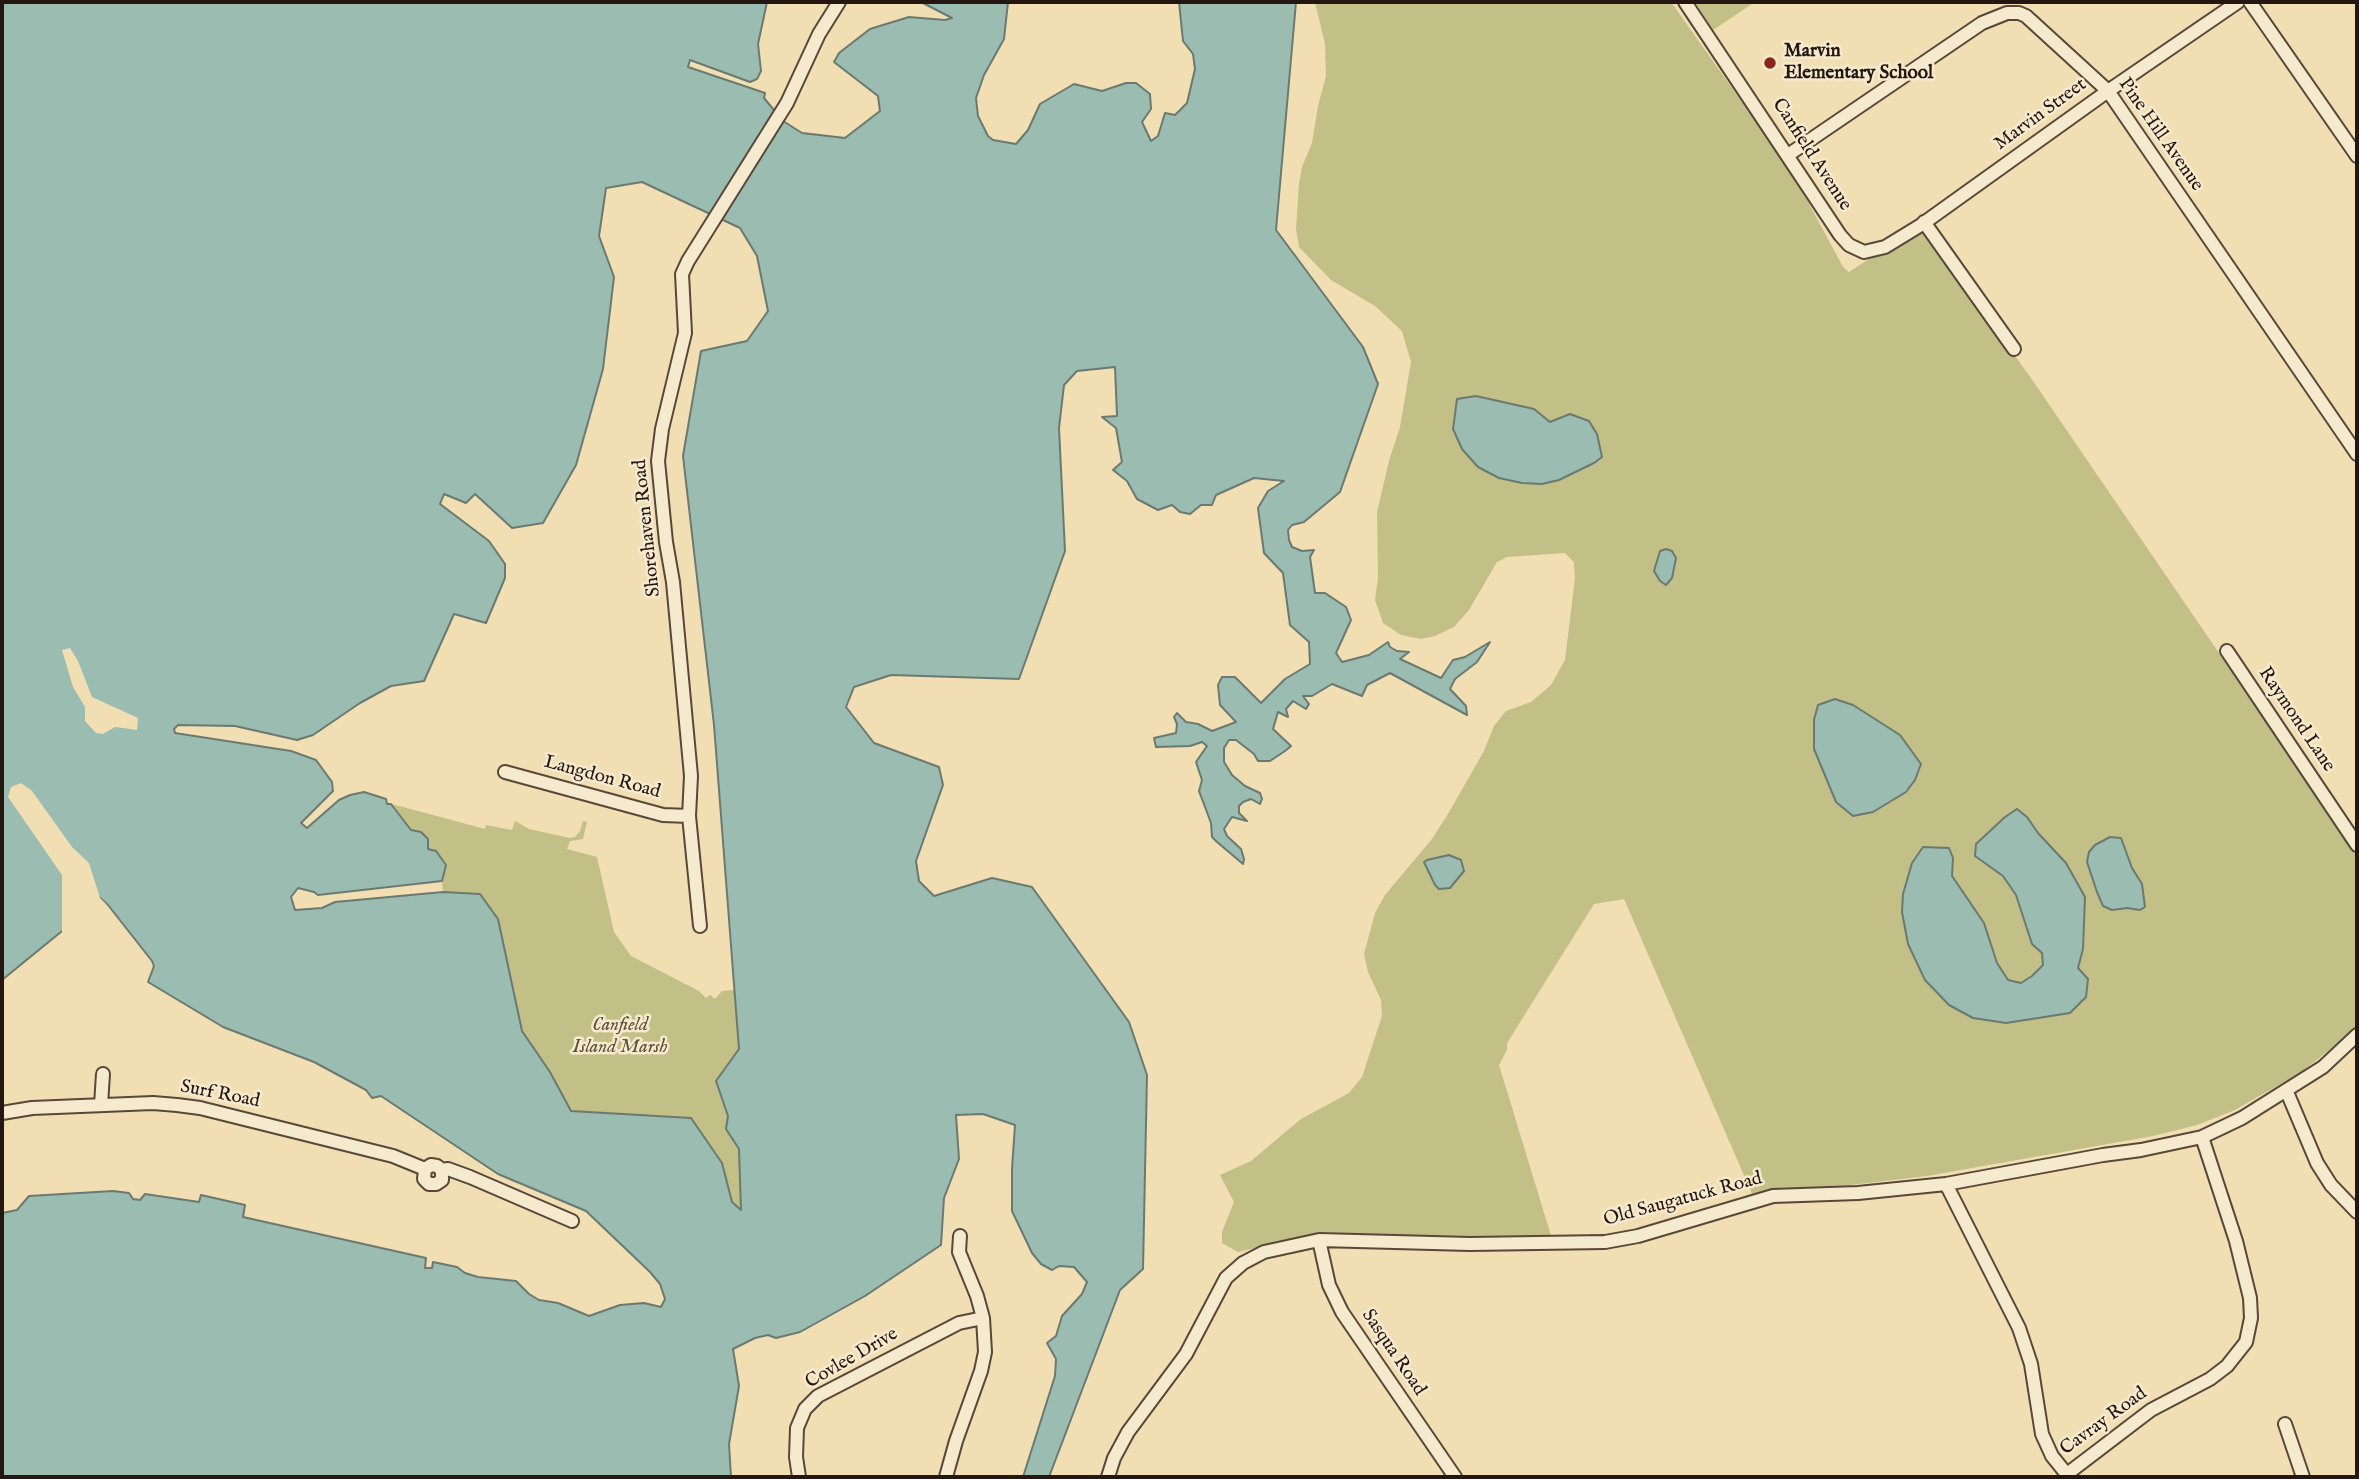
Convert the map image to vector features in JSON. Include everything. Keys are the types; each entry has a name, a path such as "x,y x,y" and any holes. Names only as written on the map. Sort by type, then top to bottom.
{"street":[{"name":"Shorehaven Road","path":"699,926 689,816 691,776 659,461 663,429 685,333 682,274 787,103 819,34 839,2"},
{"name":"Canfield Avenue","path":"1685,2 1840,235 1849,245 1864,252"},
{"name":"Marvin Street","path":"1864,252 1885,247 1924,222 2238,2"},
{"path":"2250,2 2357,156"},
{"name":"Pine Hill Avenue","path":"1788,155 1982,23 2007,13 2026,16 2108,91 2357,454"},
{"path":"1924,222 2014,349"},
{"name":"Raymond Lane","path":"2227,651 2357,845"},
{"name":"Langdon Road","path":"505,772 663,815 689,816"},
{"name":"Old Saugatuck Road","path":"1108,1477 1114,1458 1128,1432 1186,1354 1226,1278 1243,1263 1264,1252 1319,1240 1470,1244 1605,1242 1637,1237 1773,1196 1858,1193 1946,1184 2141,1150 2202,1137 2242,1118 2323,1067 2357,1035"},
{"path":"101,1105 103,1074"},
{"path":"2287,1092 2317,1163 2331,1185 2357,1212"},
{"name":"Surf Road","path":"2,1113 32,1108 153,1103 200,1108 393,1156 425,1169 434,1165 442,1170 453,1170 572,1221"},
{"name":"Cavray Road","path":"1946,1184 2019,1328 2031,1364 2042,1434 2052,1456 2068,1475 2151,1410 2210,1379 2227,1366 2246,1342 2250,1298 2236,1241 2202,1137"},
{"path":"946,1477 985,1352 983,1318 959,1252 960,1236"},
{"name":"Sasqua Road","path":"1319,1240 1329,1285 1342,1312 1455,1477"},
{"name":"Covlee Drive","path":"799,1477 796,1457 797,1428 805,1409 818,1396 958,1323 983,1318"},
{"path":"2286,1424 2302,1477"}],"green space":[{"path":"1315,2 1671,2 1761,129 1807,200 1843,267 1849,272 1921,225 2033,381 2357,855 2357,1028 2300,1073 2233,1111 2197,1125 2153,1136 1927,1176 1834,1187 1781,1189 1753,1196 1624,899 1594,904 1507,1043 1507,1050 1499,1065 1552,1239 1315,1234 1238,1252 1222,1243 1222,1232 1234,1202 1220,1175 1251,1161 1301,1119 1349,1093 1362,1077 1382,1016 1381,1000 1368,972 1364,954 1375,913 1385,895 1432,839 1448,814 1484,751 1494,726 1506,711 1531,702 1551,685 1565,660 1575,578 1574,562 1565,553 1507,557 1497,562 1469,610 1454,627 1421,639 1401,635 1383,623 1375,600 1378,577 1377,512 1400,427 1411,362 1402,331 1375,306 1331,280 1299,247 1296,229 1299,184 1302,167 1312,143 1326,76 1325,44"},
{"path":"1695,2 1755,2 1713,30"},
{"name":"Canfield Island Marsh","path":"392,804 485,829 486,825 512,830 515,821 529,829 570,838 580,831 583,821 587,822 583,839 570,841 567,849 597,857 614,932 631,956 699,991 706,998 710,995 715,999 722,991 734,990 739,1049 716,1081 728,1116 727,1129 739,1149 741,1211 732,1202 722,1163 691,1118 571,1111 550,1072 522,1031 480,894 443,892 442,881 446,865 428,850"}],"water":[{"path":"2,2 767,2 758,44 761,71 757,79 750,82 690,60 688,67 765,93 764,98 783,121 802,133 845,138 880,111 878,96 834,62 839,53 870,29 909,17 945,20 952,18 921,2 1008,2 1004,39 984,75 976,98 978,116 988,136 993,140 1016,144 1028,130 1040,104 1074,84 1102,91 1126,83 1136,83 1150,94 1151,109 1142,122 1151,141 1158,136 1165,113 1175,115 1187,103 1195,69 1193,54 1183,41 1179,2 1296,2 1276,230 1363,347 1378,384 1340,492 1304,522 1292,525 1288,530 1289,540 1292,547 1302,551 1314,550 1310,557 1315,593 1325,593 1346,607 1351,620 1336,653 1342,662 1369,655 1388,642 1390,647 1397,651 1409,652 1400,659 1441,678 1453,660 1465,657 1490,642 1477,662 1455,679 1450,689 1466,706 1467,715 1390,673 1367,685 1362,696 1332,684 1312,696 1303,696 1309,704 1306,709 1293,701 1286,709 1288,717 1278,712 1273,729 1291,746 1285,751 1270,761 1258,761 1254,754 1236,740 1229,740 1224,748 1224,762 1232,775 1245,786 1260,793 1262,799 1260,804 1251,799 1243,802 1239,806 1239,813 1247,821 1232,817 1224,829 1227,836 1241,849 1243,864 1217,842 1212,837 1211,823 1199,791 1202,780 1196,762 1207,746 1202,742 1190,746 1156,747 1154,738 1176,733 1177,724 1174,717 1177,713 1186,722 1212,731 1236,722 1220,705 1218,685 1222,677 1235,677 1261,703 1285,679 1310,664 1309,642 1290,625 1283,573 1264,553 1258,508 1268,491 1284,481 1254,478 1216,495 1212,505 1201,505 1190,514 1180,512 1172,505 1158,510 1137,499 1127,481 1113,470 1122,462 1116,428 1102,417 1117,416 1115,367 1077,371 1064,385 1059,428 1065,551 1019,679 891,675 854,687 846,707 874,743 939,767 943,785 916,861 919,881 934,896 992,878 1032,887 1129,1022 1147,1075 1143,1269 1120,1290 1049,1477 1023,1477 1055,1376 1056,1359 1047,1343 1056,1336 1062,1316 1082,1294 1087,1282 1074,1267 1059,1266 1052,1270 1041,1264 1032,1253 1012,1211 1015,1125 983,1114 956,1115 959,1159 944,1198 941,1245 865,1296 800,1332 776,1338 768,1335 755,1338 733,1349 739,1386 729,1444 731,1477 2,1477 2,1213 17,1210 29,1196 113,1191 129,1193 133,1199 140,1200 145,1194 199,1202 201,1195 245,1205 243,1217 426,1258 425,1268 432,1268 433,1262 457,1267 478,1277 516,1281 539,1300 558,1303 589,1316 620,1305 644,1303 661,1307 665,1299 660,1284 650,1272 586,1211 498,1174 381,1096 372,1098 366,1090 314,1062 223,1027 148,982 154,966 152,961 108,905 93,892 82,862 22,791 16,792 22,808 63,864 67,927 2,980","holes":["642,182 740,228 757,256 768,311 747,341 701,351 683,456 714,725 739,1049 716,1081 728,1116 726,1129 739,1149 741,1210 732,1202 722,1163 691,1118 571,1111 550,1072 522,1031 498,919 480,894 443,892 335,902 322,908 295,910 291,897 298,888 318,895 442,881 446,865 436,851 428,849 428,839 421,832 411,830 391,804 387,804 386,799 364,792 350,795 339,800 307,828 301,823 333,791 332,782 316,760 291,751 175,733 174,729 178,725 235,726 297,740 313,735 391,686 424,681 454,614 486,623 505,578 505,564 489,541 440,504 444,494 466,503 475,494 512,528 543,523 576,465 603,369 614,277 599,236 606,188"]},
{"path":"1476,396 1534,409 1550,422 1570,414 1589,421 1597,434 1602,457 1559,480 1542,484 1499,478 1478,467 1462,449 1453,429 1457,399"},
{"path":"1660,551 1672,551 1676,558 1672,578 1666,585 1654,571"},
{"path":"1835,699 1853,705 1900,735 1921,764 1915,780 1906,792 1873,812 1853,816 1836,802 1814,749 1814,720 1818,705"},
{"path":"2017,809 2066,863 2085,897 2083,949 2078,968 2088,979 2086,997 2070,1013 2006,1023 1973,1018 1949,1005 1925,980 1908,944 1902,912 1903,894 1912,863 1923,847 1949,848 1953,858 1952,876 1984,923 1997,963 2008,980 2021,983 2032,976 2043,965 2042,953 2032,944 2016,895 2003,876 1975,856 1976,844"},
{"path":"2110,837 2121,838 2132,868 2142,884 2145,907 2140,910 2112,910 2103,906 2097,892 2087,862 2089,852 2095,845"},
{"path":"1449,855 1461,860 1464,871 1450,888 1439,889 1424,862"}],"pier":[{"path":"70,648 92,697 138,718 137,730 115,727 103,734 96,733 85,721 85,707 73,687 62,650"},
{"path":"21,783 32,791 72,847 89,863 100,898 107,905 90,894 79,864 39,820 21,795 25,807 67,863 71,927 62,936 62,875 8,797 11,787"}],"place":[{"name":"Marvin Elementary School","path":"1770,63"}]}
